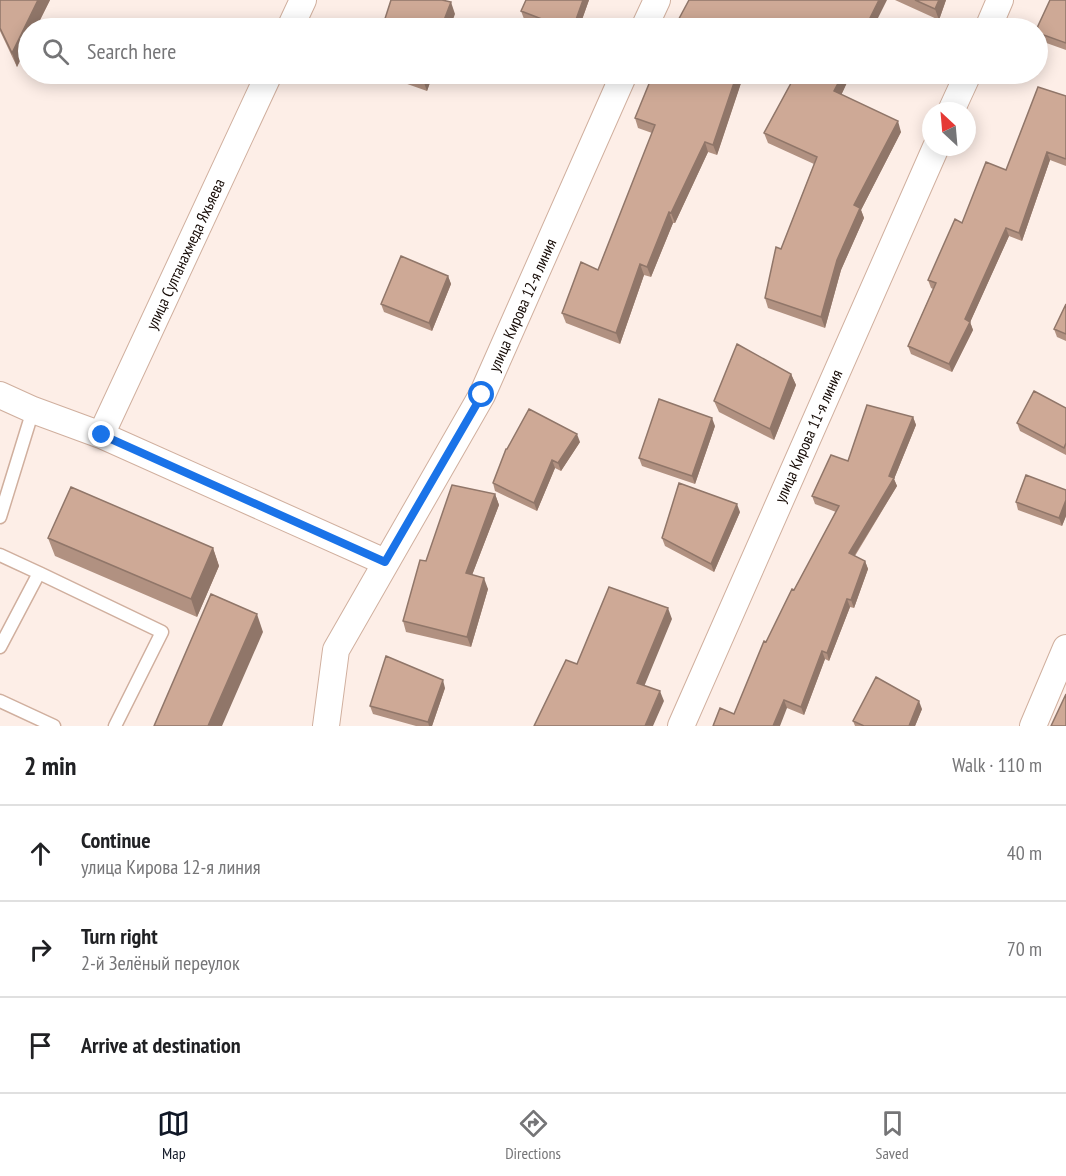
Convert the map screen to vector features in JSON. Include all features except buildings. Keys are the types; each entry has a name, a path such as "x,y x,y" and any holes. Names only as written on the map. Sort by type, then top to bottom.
{"street":[{"path":"295,18 303,0"},
{"path":"649,18 657,0"},
{"path":"992,18 1000,0"},
{"name":"улица Султанахмеда Яхьяева","path":"102,435 264,84"},
{"name":"улица Кирова 12-я линия","path":"326,726 336,650 482,395 620,84"},
{"path":"955,102 963,84"},
{"name":"улица Кирова 11-я линия","path":"681,726 932,156"},
{"path":"0,395 33,410 102,435 385,562"},
{"path":"1033,726 1066,648"}],"lane":[{"path":"0,517 33,410"},
{"path":"0,555 162,632 115,726"},
{"path":"0,647 39,573"},
{"path":"0,701 54,726"}],"route":[{"path":"102,435 385,562 482,395"}]}
